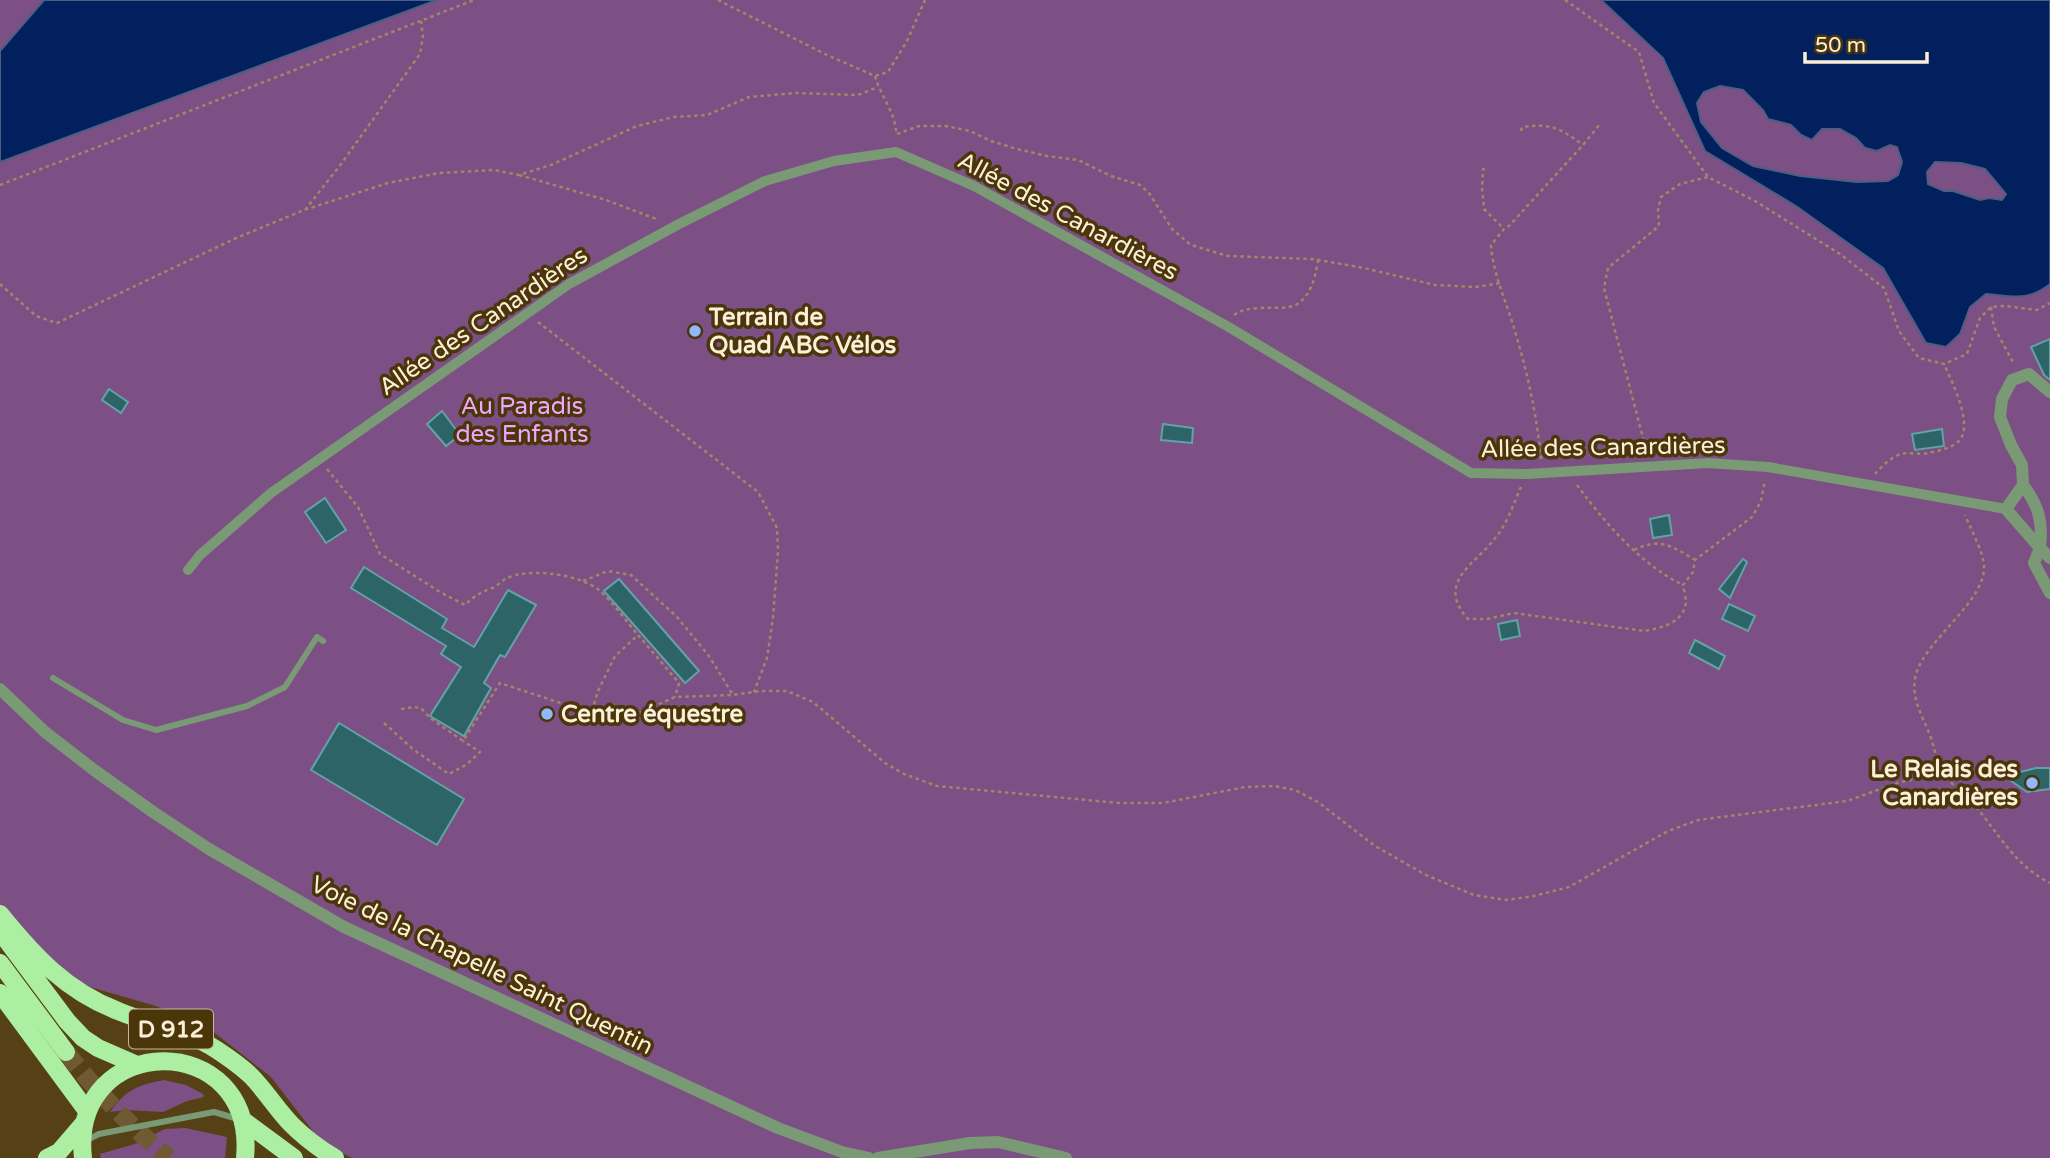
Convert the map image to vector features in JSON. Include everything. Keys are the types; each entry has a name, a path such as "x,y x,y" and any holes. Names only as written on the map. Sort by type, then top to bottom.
{"main road":[{"name":"D 912","path":"0,914 25,945 54,974 88,997 118,1012 214,1047 252,1077 291,1124 335,1158"},
{"path":"0,931 67,1021 83,1038 98,1048 137,1065"},
{"path":"0,962 66,1052"},
{"path":"0,993 83,1134"},
{"path":"53,1155 83,1134 98,1093 113,1078 137,1065 165,1060 194,1066 208,1073 230,1094 243,1121 247,1141 245,1158"},
{"path":"243,1121 294,1158"}],"street":[{"name":"Allée des Canardières","path":"188,570 200,555 271,493 569,284 765,181 834,161 896,152 974,186 1227,326 1471,473 1527,474 1708,463 1768,467 2006,509"},
{"path":"2050,392 2029,374 2012,380 2002,399 2000,417 2022,465 2023,485 2035,500 2042,528 2040,548 2034,563 2050,593"},
{"path":"2023,485 2006,509 2050,558"},
{"name":"Voie de la Chapelle Saint Quentin","path":"0,689 46,732 153,812 209,849 344,927 778,1128 842,1152 870,1158"},
{"path":"878,1158 970,1143 998,1142 1066,1158"}],"lane":[{"path":"53,678 123,720 156,730 247,706 285,687 317,637 323,641"},
{"path":"83,1134 99,1134 214,1112 243,1121"}],"path":[{"path":"0,185 474,0"},
{"path":"718,0 875,76 888,72 907,41 925,0"},
{"path":"1565,0 1639,52 1654,103 1708,177 1755,201 1840,254 1884,288 1899,331 1919,358 1944,365 1967,354 1980,318 1991,307 2037,310 2050,303"},
{"path":"304,210 341,164 420,54 423,37 421,21"},
{"path":"875,76 897,127 896,152"},
{"path":"519,175 551,164 637,126 674,117 707,115 750,97 796,93 858,95 878,87"},
{"path":"1542,473 1538,427 1515,331 1492,260 1491,245 1600,124"},
{"path":"1521,131 1521,127 1534,125 1561,128 1583,145"},
{"path":"897,134 919,126 946,126 970,131 1017,149 1078,160 1111,176 1140,185 1149,192 1172,229 1191,245 1228,256 1318,260 1435,285 1476,287 1500,283"},
{"path":"1485,169 1482,169 1484,209 1504,229"},
{"path":"0,284 36,316 57,323 233,239 304,210 388,183 439,173 494,170 519,175 606,200 649,218 679,225"},
{"path":"1644,466 1644,442 1604,288 1608,268 1659,226 1661,197 1680,184 1708,177"},
{"path":"1227,326 1236,313 1245,309 1297,305 1313,281 1318,260"},
{"path":"1991,307 1994,327 2013,362 2012,380"},
{"path":"527,314 758,492 777,528 778,551 767,658 754,692"},
{"path":"1866,485 1886,462 1900,454 1925,454 1944,449 1957,443 1964,433 1964,416 1944,365"},
{"path":"318,460 358,508 380,554 465,605 475,594 495,587 506,578 521,575 543,573 569,576 600,591 679,683 675,697"},
{"path":"1527,474 1497,537 1456,584 1459,608 1468,619 1487,620 1514,613 1644,631 1662,628 1678,619 1686,603 1683,585 1693,572 1695,560 1752,517 1761,501 1768,467"},
{"path":"1566,471 1597,511 1634,550 1667,577 1683,585"},
{"path":"1959,502 1984,566 1980,585 1930,648 1916,674 1914,698 1941,773 1976,807 2012,855 2034,875 2050,883"},
{"path":"1634,550 1648,543 1668,544 1695,560"},
{"path":"583,581 608,571 631,575 677,617 709,656 733,695"},
{"path":"592,711 615,656 638,635"},
{"path":"463,741 500,683 579,709 637,714 675,697 788,691 813,702 885,764 937,786 1119,803 1163,803 1245,787 1274,786 1295,790 1318,802 1375,846 1426,875 1474,895 1506,900 1534,897 1569,887 1668,831 1699,820 1847,801 1897,783 1941,773"},
{"path":"384,723 414,750 449,774 466,765 480,752 430,718 421,708 401,709"}],"green space":[{"name":"Au Paradis des Enfants","path":"0,0 2050,0 2050,1158 352,1158 322,1143 271,1077 211,1030 156,1006 90,987 40,960 0,911"},
{"path":"164,1080 186,1085 204,1097 163,1112 110,1112 121,1098 133,1090"},
{"path":"185,1128 227,1137 225,1158 101,1158 100,1154 135,1144 165,1129"}],"water":[{"path":"44,0 437,0 0,162 0,51"},
{"path":"1601,0 2050,0 2050,284 2027,296 1986,294 1970,307 1960,334 1946,347 1926,343 1883,268 1796,206 1705,151 1663,58","holes":["1720,86 1743,90 1768,119 1791,125 1801,135 1812,140 1822,129 1840,129 1856,138 1865,148 1877,151 1890,145 1897,147 1902,162 1898,175 1888,181 1857,182 1800,176 1753,166 1722,148 1701,122 1697,103 1704,92","1935,162 1961,163 1985,169 2006,194 2002,200 1980,200 1928,184 1927,172"]}],"building":[{"path":"2050,339 2050,380 2044,375 2031,347"},
{"path":"109,389 128,402 121,413 102,400"},
{"path":"442,411 460,435 446,446 427,424"},
{"path":"1163,424 1193,428 1192,443 1161,440"},
{"path":"1942,429 1944,446 1915,450 1912,434"},
{"path":"325,498 346,530 326,543 305,512"},
{"path":"1669,515 1672,535 1653,538 1650,519"},
{"path":"1743,559 1747,562 1730,598 1719,589"},
{"path":"364,567 447,619 442,628 474,647 508,590 536,605 505,657 500,655 484,683 491,688 464,736 430,716 461,667 441,654 446,646 351,588"},
{"path":"619,579 699,671 685,683 604,591"},
{"path":"1729,604 1755,616 1748,631 1722,619"},
{"path":"1517,620 1520,636 1501,640 1498,624"},
{"path":"1695,640 1725,656 1719,669 1689,653"},
{"path":"339,723 464,799 437,845 311,770"},
{"name":"Le Relais des Canardières","path":"2036,768 2050,768 2050,789 2027,792 2004,776"}],"tunnel":[{"path":"66,1052 114,1108 169,1158"}],"place":[{"name":"Terrain de Quad ABC Vélos","path":"695,331"},
{"name":"Centre équestre","path":"547,714"},
{"name":"Le Relais des Canardières","path":"2032,783"}]}
